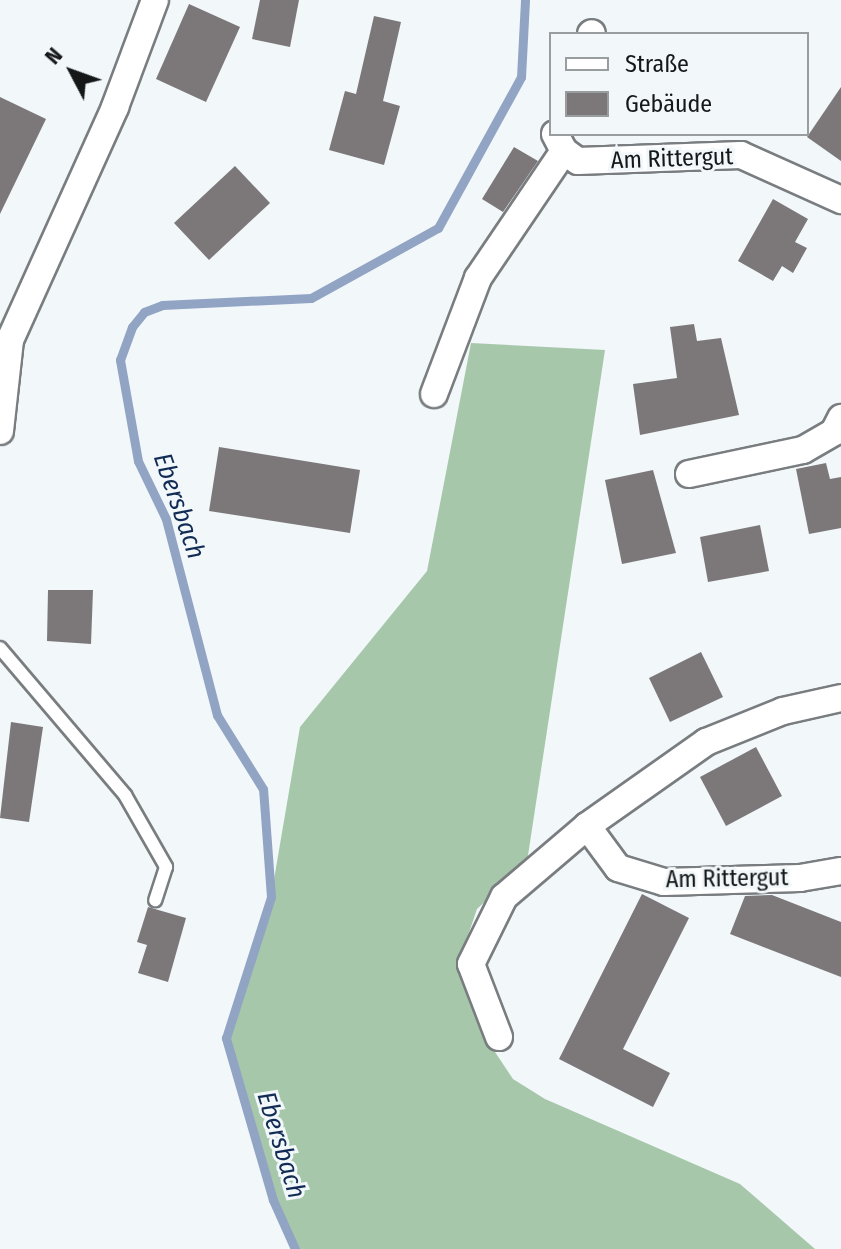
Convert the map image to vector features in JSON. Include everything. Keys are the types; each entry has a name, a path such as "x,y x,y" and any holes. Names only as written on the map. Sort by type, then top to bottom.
{"street":[{"path":"0,431 10,340 115,107 155,0"},
{"path":"434,394 478,278 559,143"},
{"name":"Am Rittergut","path":"559,143 578,161 741,155 841,200"},
{"path":"689,474 803,450 834,432 841,418"},
{"path":"499,1037 471,964 504,897 587,826 706,742 783,711 841,698"},
{"name":"Am Rittergut","path":"587,826 618,868 664,882 800,878 841,871"}],"lane":[{"path":"0,648 125,795 166,867 155,900"}],"green space":[{"path":"471,343 605,350 527,862 477,909 459,962 483,1034 513,1079 545,1099 740,1184 815,1249 295,1249 273,1200 226,1038 271,897 300,727 427,571"}],"building":[{"path":"260,0 299,0 290,47 252,39"},
{"path":"189,4 240,27 206,102 156,79"},
{"path":"374,16 401,22 383,101 400,106 384,165 329,150 345,91 356,94"},
{"path":"841,87 841,161 807,137"},
{"path":"0,97 46,119 0,214"},
{"path":"514,147 538,161 503,212 482,199"},
{"path":"235,166 270,203 209,260 174,223"},
{"path":"773,199 808,219 795,242 807,248 793,273 782,266 773,281 738,261"},
{"path":"694,324 697,341 721,338 739,415 640,435 633,384 677,378 670,327"},
{"path":"219,447 360,470 350,533 209,511"},
{"path":"826,463 830,479 841,477 841,528 809,534 796,469"},
{"path":"653,470 676,553 622,564 605,480"},
{"path":"760,525 769,571 708,582 700,537"},
{"path":"48,590 93,590 91,644 47,641"},
{"path":"701,652 723,697 670,722 649,678"},
{"path":"11,722 43,727 29,822 0,818"},
{"path":"756,747 782,796 726,826 700,777"},
{"path":"642,894 689,918 623,1049 670,1073 653,1107 559,1059"},
{"path":"772,895 841,922 841,977 730,934 745,896"},
{"path":"148,907 186,918 168,982 138,973 147,945 137,942"}],"waterway":[{"name":"Ebersbach","path":"295,1249 273,1200 226,1038 271,897 263,789 217,715 166,519 138,461 120,360 132,327 144,312 162,305 311,298 438,228 521,77 525,0"}]}
